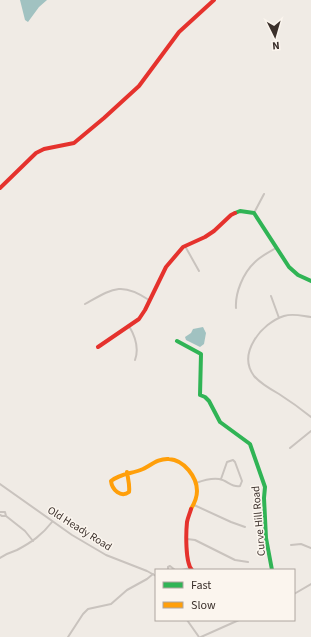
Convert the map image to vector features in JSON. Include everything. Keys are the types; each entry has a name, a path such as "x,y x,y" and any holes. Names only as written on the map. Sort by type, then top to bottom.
{"street":[{"path":"0,188 36,152 74,143 104,118 139,86 178,32 214,0"},
{"path":"254,213 264,194"},
{"path":"98,346 139,319 166,267 185,246 206,237 231,215 240,211 254,213 292,270 311,281"},
{"path":"185,246 199,271"},
{"path":"236,308 237,294 250,268 259,258 276,248"},
{"path":"85,304 116,288 126,288 150,300"},
{"path":"271,296 279,318"},
{"path":"311,316 290,315 279,318 264,328 253,343 249,355 251,370 255,376 263,384 311,417"},
{"path":"129,326 136,343 137,354 135,360"},
{"name":"Curve Hill Road","path":"177,341 180,344 201,354 200,395 205,397 211,405 220,422 232,432 242,436 250,444 265,487 264,498 266,538 272,569"},
{"path":"290,448 311,431"},
{"path":"128,472 130,489 128,493 122,494 113,490 111,481 119,475 128,472 144,469 161,459 178,461 187,469 196,483 197,492 188,520 187,539 191,569"},
{"path":"196,483 213,478 221,479 235,486 240,486 242,481 233,460 228,462 221,479"},
{"name":"Old Heady Road","path":"0,484 53,522 106,555 153,574"},
{"path":"194,505 245,527"},
{"path":"0,513 4,511 6,516"},
{"path":"0,513 2,516 6,516 25,531 33,541"},
{"path":"0,558 6,553 16,550 42,535 53,522"},
{"path":"187,539 194,540 236,560 248,562"},
{"path":"291,545 301,544 311,548"},
{"path":"68,637 88,609 111,604 127,590 153,574"},
{"path":"295,593 311,584"},
{"path":"188,621 200,637 236,621"}],"water":[{"path":"20,0 47,0 39,7 28,22 25,20"},
{"path":"203,327 206,333 204,344 200,347 186,340 185,337 191,333 193,329"}],"traffic: fast":[{"path":"235,213 240,211 254,213 289,267 298,275 311,281"},
{"path":"177,341 201,354 200,395 209,401 220,422 250,444 265,487 264,498 266,538 272,569"}],"traffic: slow":[{"path":"127,472 127,475 129,482 129,492 126,494 120,494 115,490 111,481 115,478 123,475 127,474 131,473 135,472 143,469 155,462 165,459 180,462 189,470 195,480 197,491 191,509"}],"traffic: jam":[{"path":"0,188 36,153 44,149 74,143 104,118 139,86 179,32 214,0"},
{"path":"98,347 139,319 166,267 183,247 205,237 235,213"},
{"path":"191,509 187,522 186,540 188,561 192,569"}]}
